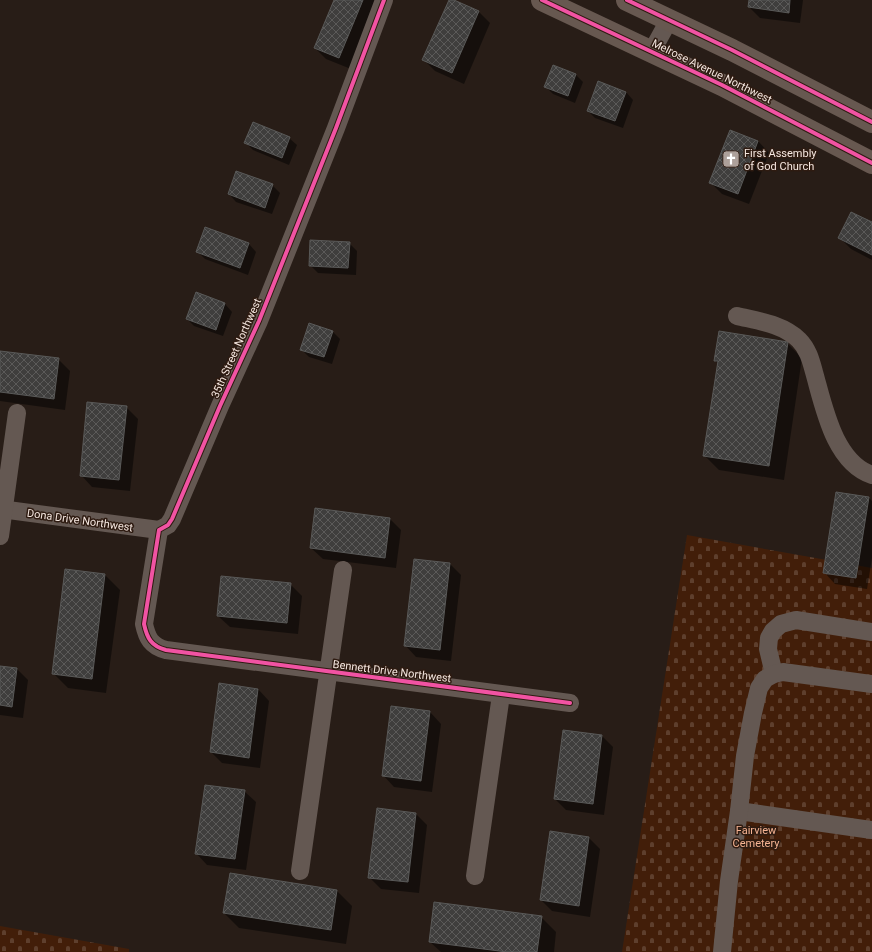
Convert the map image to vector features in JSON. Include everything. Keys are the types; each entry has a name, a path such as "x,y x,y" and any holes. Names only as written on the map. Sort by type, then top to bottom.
{"main road":[{"name":"Melrose Avenue Northwest","path":"542,0 722,85 872,162"},
{"path":"627,0 732,50 872,122"}],"street":[{"name":"35th Street Northwest","path":"160,530 168,525 172,519 220,406 259,321 336,128 384,0"},
{"path":"652,51 669,20"},
{"path":"737,316 777,326 788,331 800,340 808,352 831,428 843,451 853,464 866,473 872,475"},
{"path":"0,536 2,510 17,413"},
{"name":"Dona Drive Northwest","path":"2,510 160,530"},
{"name":"Bennett Drive Northwest","path":"160,530 144,624 146,634 160,649 570,703"},
{"path":"300,871 343,570"},
{"path":"774,674 768,649 769,638 773,631 781,624 796,620 872,632"},
{"path":"722,952 729,880 745,756 759,688 765,679 774,674 783,672 872,684"},
{"path":"475,876 501,695"},
{"path":"739,811 872,830"}],"green space":[{"name":"Fairview Cemetery","path":"687,535 872,568 872,952 622,952"},
{"path":"0,926 129,949 129,952 0,952"}],"building":[{"path":"334,0 363,0 339,58 314,48"},
{"path":"449,0 454,0 479,11 452,73 422,60"},
{"path":"749,0 790,0 789,13 748,7"},
{"path":"553,65 576,74 568,96 544,87"},
{"path":"598,81 626,92 615,121 587,111"},
{"path":"253,122 290,137 282,158 244,143"},
{"path":"730,130 758,141 738,194 709,183"},
{"path":"236,171 273,184 265,208 228,194"},
{"path":"851,212 872,222 872,255 838,238"},
{"path":"205,227 249,243 240,268 196,252"},
{"path":"310,240 350,242 348,268 309,266"},
{"path":"196,292 225,303 216,330 186,319"},
{"path":"309,323 333,331 324,357 300,350"},
{"path":"719,331 788,342 769,466 703,456 718,361 714,361"},
{"path":"0,351 59,358 54,399 0,392"},
{"path":"87,402 127,406 119,480 80,476"},
{"path":"836,492 869,497 856,578 823,573"},
{"path":"315,508 390,518 385,558 310,548"},
{"path":"414,559 450,563 440,650 404,646"},
{"path":"65,569 105,574 92,679 52,674"},
{"path":"221,576 291,583 287,623 217,616"},
{"path":"0,666 17,668 12,707 0,705"},
{"path":"219,683 258,689 249,758 210,752"},
{"path":"391,706 430,711 421,781 382,776"},
{"path":"563,730 602,735 593,804 554,799"},
{"path":"205,785 245,790 235,859 195,854"},
{"path":"377,808 416,813 408,882 368,878"},
{"path":"550,831 589,837 579,906 540,900"},
{"path":"230,873 337,890 331,930 223,913"},
{"path":"434,902 542,916 537,952 507,952 429,942"}],"cycle path":[{"path":"384,0 336,128 259,321 220,406 172,519 168,525 159,530 144,624 145,629 150,641 166,650 570,703"},
{"path":"542,0 722,85 872,163"},
{"path":"627,0 732,50 872,122"}],"place":[{"name":"First Assembly of God Church","path":"731,159"}]}
